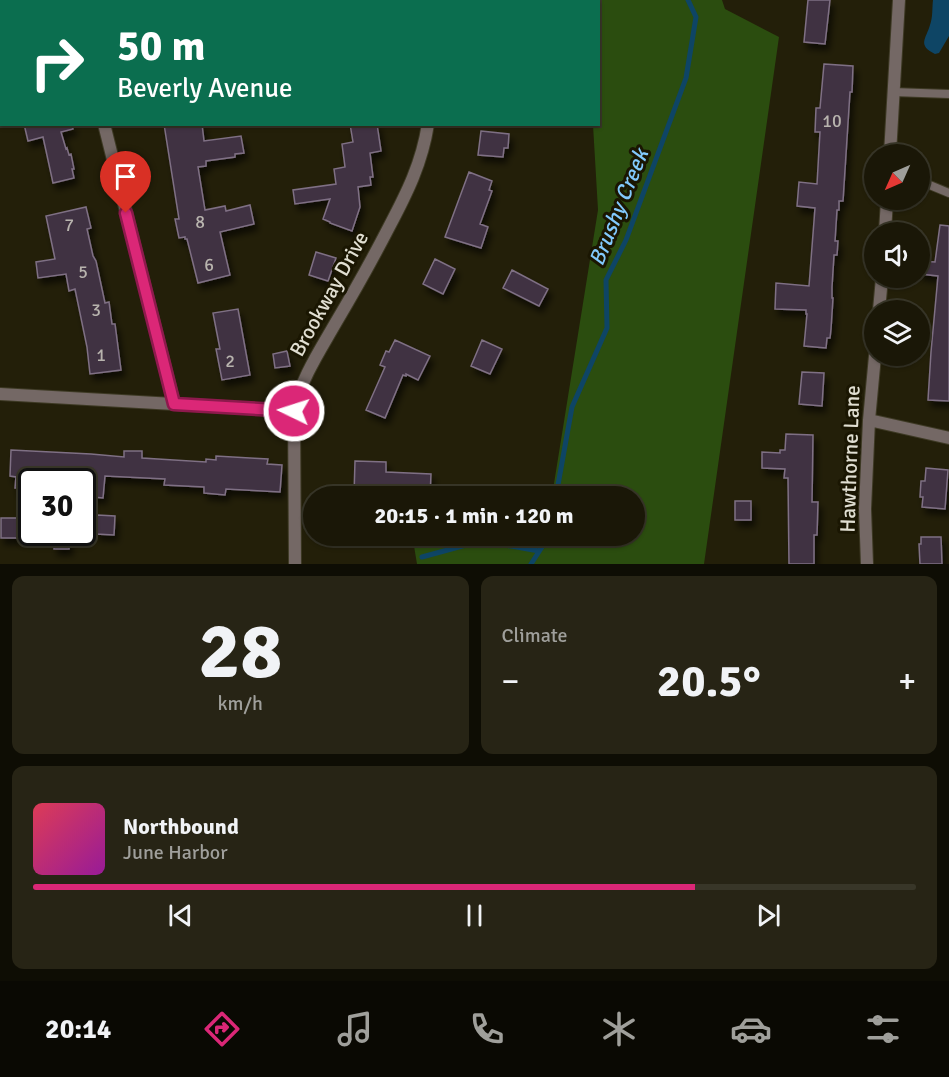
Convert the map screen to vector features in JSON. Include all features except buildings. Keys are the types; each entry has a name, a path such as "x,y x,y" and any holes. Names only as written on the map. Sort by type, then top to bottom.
{"street":[{"path":"891,144 899,0"},
{"path":"104,126 174,404"},
{"name":"Brookway Drive","path":"295,564 294,411 298,395 308,371 374,258 411,186 425,146 429,126"},
{"name":"Hawthorne Lane","path":"867,564 865,509 874,366"},
{"path":"0,394 294,411"},
{"path":"869,420 949,438"}],"lane":[{"path":"894,92 949,94"},
{"path":"930,185 949,193"}],"green space":[{"path":"600,0 722,0 725,9 779,37 704,564 417,564 414,546 645,546 645,486 554,486 598,210 593,126 600,126"}],"water":[{"path":"933,0 949,0 949,36 939,53 935,54 924,45 931,22"}],"waterway":[{"name":"Brushy Creek","path":"558,486 572,407 607,328 606,280 626,240 686,78 696,17 688,0"},
{"path":"422,557 466,545 494,543 539,551"},
{"name":"Brushy Creek","path":"531,564 543,546"}],"route":[{"path":"126,213 174,404 294,411"}]}
